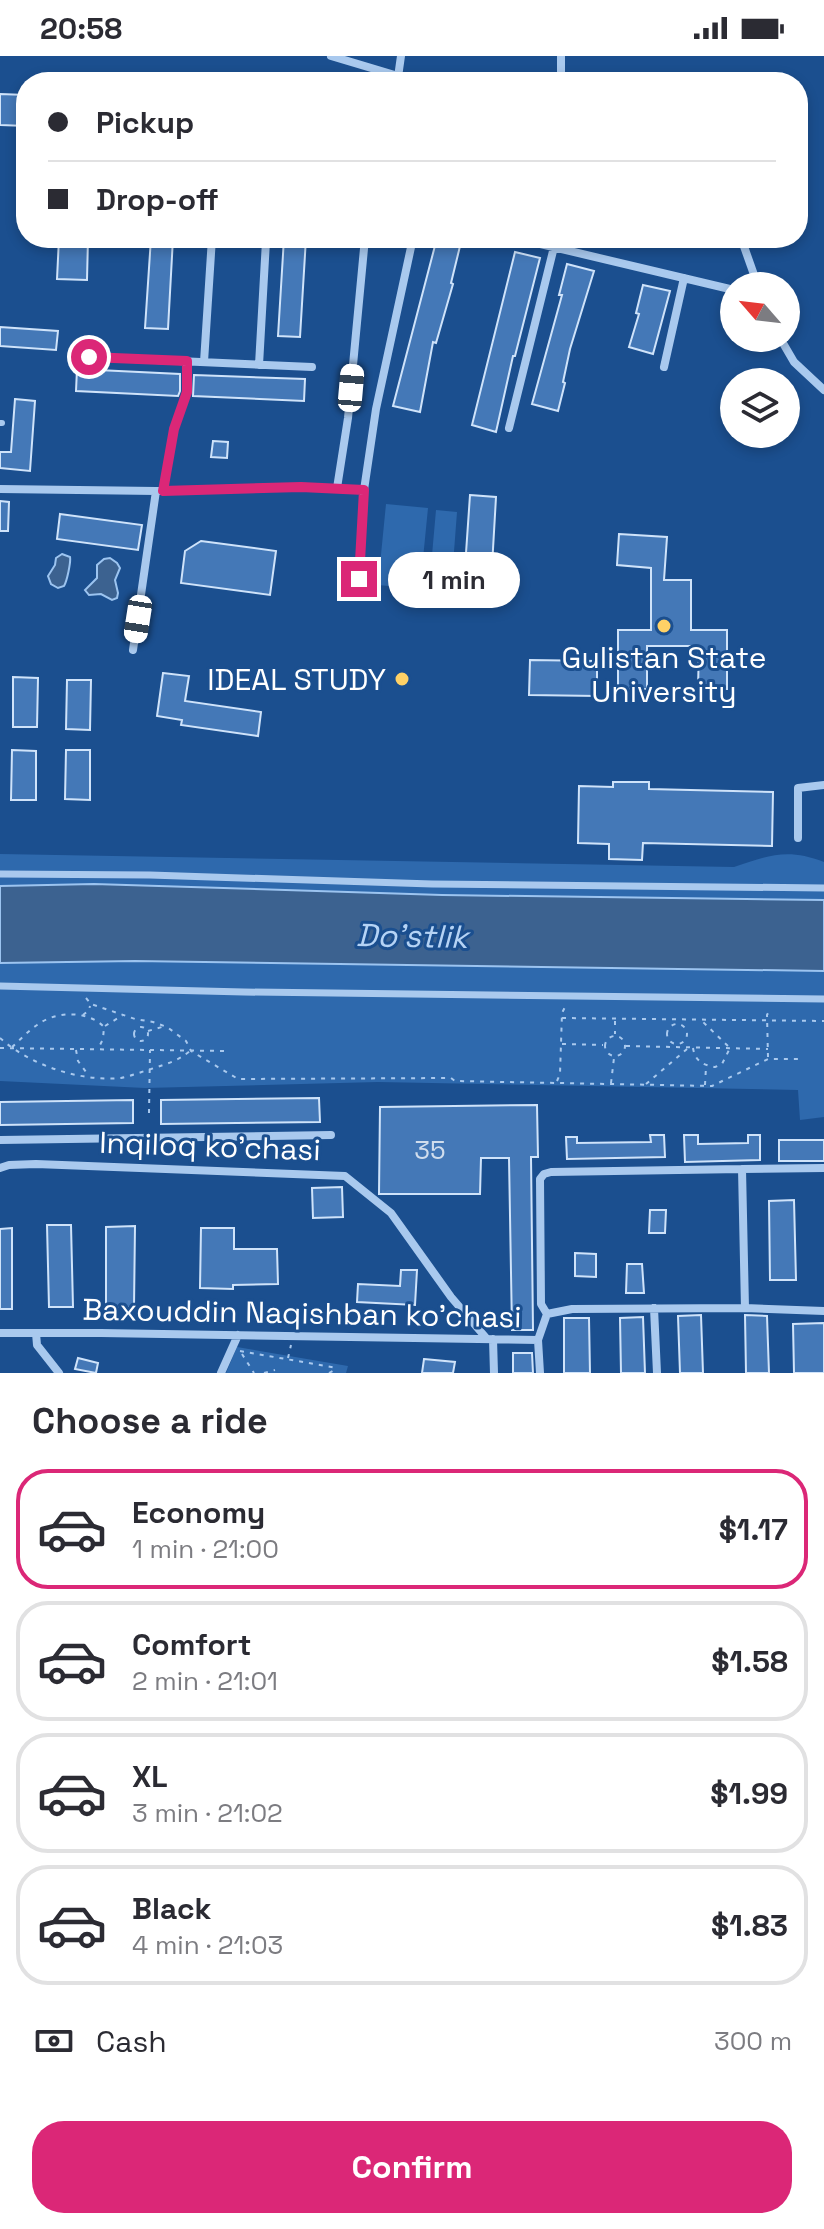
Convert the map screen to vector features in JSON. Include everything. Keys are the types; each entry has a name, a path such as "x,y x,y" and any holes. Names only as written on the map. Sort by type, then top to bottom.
{"street":[{"path":"331,56 383,72"},
{"path":"204,362 211,248"},
{"path":"259,365 266,248"},
{"path":"337,488 348,418 364,248"},
{"path":"359,579 364,490 376,409 411,248"},
{"path":"509,428 554,248"},
{"path":"558,248 720,287"},
{"path":"745,248 753,272"},
{"path":"664,367 684,278"},
{"path":"788,352 794,362 824,390"},
{"path":"89,357 312,367"},
{"path":"133,650 159,491 174,429 187,392 187,361"},
{"path":"0,489 159,491 301,487 364,490"},
{"path":"798,838 798,788 824,785"},
{"path":"0,874 150,875 432,884 824,888"},
{"path":"0,986 824,999"},
{"path":"0,1140 331,1135"},
{"name":"Inqiloq ko'chasi","path":"0,1168 36,1164 345,1176 391,1213 451,1297 490,1339"},
{"path":"547,1314 541,1304 540,1179 544,1174 824,1168"},
{"path":"742,1169 745,1308"},
{"path":"654,1308 657,1373"},
{"name":"Baxouddin Naqishban ko'chasi","path":"0,1333 538,1340 547,1314 572,1309 824,1311"},
{"path":"36,1333 37,1345 59,1373"},
{"path":"221,1373 236,1350 238,1335"},
{"path":"490,1339 494,1373"},
{"path":"538,1340 540,1373"}],"path":[{"path":"77,988 91,1004 165,1027 186,1041 191,1051 238,1079 451,1078 455,1081 712,1086 768,1059 799,1059"},
{"path":"557,1082 562,1018 567,996"},
{"path":"768,1059 770,999"},
{"path":"83,1015 91,1004"},
{"path":"11,1048 38,1023 58,1015 83,1015 96,1018 104,1027 98,1049"},
{"path":"104,1027 123,1015"},
{"path":"133,1018 147,1031 165,1027"},
{"path":"562,1018 677,1022 824,1021"},
{"path":"615,1018 615,1035"},
{"path":"701,1020 730,1048"},
{"path":"676,1046 683,1043 687,1034 677,1022"},
{"path":"676,1046 668,1040 667,1033 669,1027 677,1022"},
{"path":"138,1040 134,1034 140,1027"},
{"path":"138,1040 146,1039 147,1031"},
{"path":"615,1035 623,1039 626,1046 621,1054 615,1056 608,1054 605,1045 608,1038 615,1035"},
{"path":"0,1038 11,1048 34,1060 90,1077 122,1078 179,1060 191,1051"},
{"path":"133,1050 138,1040"},
{"path":"561,1044 605,1045"},
{"path":"626,1046 768,1049"},
{"path":"691,1047 700,1063 715,1067 722,1064 730,1048"},
{"path":"646,1085 691,1047"},
{"path":"0,1048 226,1051"},
{"path":"76,1049 78,1061 90,1077"},
{"path":"149,1113 150,1050"},
{"path":"611,1084 615,1056"},
{"path":"705,1086 706,1066"},
{"path":"288,1360 293,1336"},
{"path":"236,1350 337,1368"},
{"path":"236,1350 254,1373"},
{"path":"329,1373 337,1368"},
{"path":"336,1373 337,1368"},
{"path":"264,1373 275,1370"}],"shaded area":[{"path":"386,504 428,508 420,589 378,585"},
{"path":"436,510 457,512 451,591 429,589"},
{"path":"0,854 734,867 789,854 824,862 824,1117 800,1120 798,1090 378,1082 145,1088 0,1081"},
{"path":"237,1347 348,1366 346,1373 226,1373"}],"water":[{"path":"62,554 70,557 70,563 64,586 58,588 51,584 48,576 56,558"},
{"path":"110,558 120,568 115,580 117,598 112,600 101,594 89,595 85,590 97,578 97,565"},
{"name":"Do'stlik","path":"94,884 442,895 824,900 824,971 135,961 0,963 0,886"}],"building":[{"path":"0,94 16,95 16,126 0,125"},
{"path":"59,248 88,248 87,280 57,279"},
{"path":"150,248 172,248 168,329 145,328"},
{"path":"283,248 305,248 300,337 278,336"},
{"path":"434,248 460,248 453,284 436,343 433,342 420,412 393,406"},
{"path":"515,252 540,258 496,432 472,425"},
{"path":"567,264 594,271 570,349 558,411 532,404 562,295 559,295"},
{"path":"643,285 670,291 653,354 629,347 639,314 636,313"},
{"path":"0,327 58,331 56,350 0,346"},
{"path":"77,369 180,374 180,391 178,396 76,391"},
{"path":"194,375 305,379 304,401 193,396"},
{"path":"15,399 35,401 30,471 0,468 0,452 11,452"},
{"path":"213,441 228,442 227,458 211,457"},
{"path":"470,495 496,497 491,584 464,582"},
{"path":"0,501 9,502 8,531 0,531"},
{"path":"60,514 142,525 138,550 57,539"},
{"path":"619,534 667,537 664,580 691,580 691,630 727,630 727,689 698,689 699,646 647,646 647,689 618,689 618,630 651,630 651,568 617,565"},
{"path":"201,541 276,551 270,595 181,583 185,551"},
{"path":"530,660 597,661 597,696 529,695"},
{"path":"163,673 189,676 185,701 261,712 258,736 181,725 182,720 157,716"},
{"path":"13,677 38,678 37,727 13,727"},
{"path":"67,680 91,680 90,730 66,729"},
{"path":"12,750 36,751 36,800 11,800"},
{"path":"66,750 90,750 90,800 65,799"},
{"path":"613,782 649,782 649,789 773,792 772,846 643,843 642,860 609,859 609,844 578,843 579,786 613,787"},
{"path":"319,1098 320,1122 161,1124 161,1100"},
{"path":"133,1100 133,1123 0,1125 0,1102"},
{"path":"537,1105 538,1157 531,1157 533,1330 512,1330 509,1158 481,1158 480,1194 379,1194 380,1107"},
{"path":"650,1135 664,1135 665,1157 567,1159 566,1137 577,1137 577,1143 651,1142"},
{"path":"684,1135 698,1135 698,1144 748,1143 748,1135 760,1135 760,1160 685,1162"},
{"path":"779,1140 824,1140 824,1161 779,1161"},
{"path":"342,1187 343,1217 313,1218 312,1188"},
{"path":"794,1200 796,1280 770,1280 769,1201"},
{"path":"650,1210 666,1210 665,1233 649,1233"},
{"path":"47,1225 71,1225 73,1307 49,1307"},
{"path":"135,1226 134,1307 106,1307 106,1227"},
{"path":"12,1228 12,1309 0,1309 0,1229"},
{"path":"201,1228 234,1228 234,1249 277,1249 278,1284 233,1285 233,1289 200,1288"},
{"path":"575,1253 596,1254 596,1277 575,1276"},
{"path":"627,1264 642,1264 644,1293 626,1293"},
{"path":"401,1270 417,1270 415,1305 357,1302 358,1284 400,1286"},
{"path":"701,1315 703,1373 680,1373 678,1316"},
{"path":"745,1315 767,1316 769,1373 746,1373"},
{"path":"643,1317 645,1373 621,1373 620,1318"},
{"path":"564,1318 589,1318 590,1373 564,1373"},
{"path":"824,1323 824,1373 794,1373 793,1324"},
{"path":"513,1353 532,1353 533,1373 513,1373"},
{"path":"78,1358 98,1363 96,1373 75,1369"},
{"path":"424,1359 455,1362 453,1373 422,1373"}],"place":[{"name":"Gulistan State University","path":"664,626"},
{"name":"IDEAL STUDY","path":"402,679"}],"route":[{"path":"89,357 187,361 187,392 174,429 163,491 301,487 364,490 359,579"}]}
